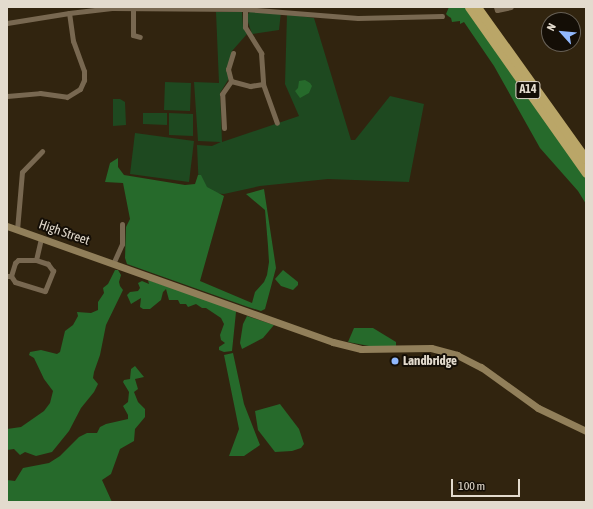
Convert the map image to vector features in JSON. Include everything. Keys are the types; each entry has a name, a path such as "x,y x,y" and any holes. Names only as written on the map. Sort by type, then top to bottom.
{"highway":[{"name":"A14","path":"469,7 586,173"},
{"name":"A14","path":"478,7 586,159"}],"main road":[{"name":"High Street","path":"7,226 80,250 113,264 333,342 361,349 431,348 457,355 482,367 538,408 586,431"}],"street":[{"path":"496,7 498,10 511,7"},
{"path":"7,23 95,8 245,8 351,18 442,16"},
{"path":"133,8 133,35 140,37"},
{"path":"245,8 245,24 247,31 261,53 263,84 277,122"},
{"path":"7,96 40,93 68,97 80,89 84,80 84,71 73,41 69,12"},
{"path":"231,81 228,69 233,53"},
{"path":"231,81 250,86 263,84"},
{"path":"224,128 222,94 231,81"},
{"path":"17,230 22,172 42,151"},
{"path":"113,264 122,244 122,224"},
{"path":"36,260 41,238"},
{"path":"18,260 36,260 48,264 53,271 45,291 15,282 9,276 18,260"}],"green space":[{"path":"449,7 466,7 586,176 586,204 578,191 540,148 494,66 464,22 460,24 460,21 452,22 451,18 446,14"},
{"path":"216,12 242,12 243,26 247,34 232,51 228,80 220,93 222,142 299,116 285,84 287,14 314,18 351,140 355,140 390,96 424,104 409,182 328,179 260,186 224,194 199,192 197,145 212,146 221,142 198,141 194,82 219,83"},
{"path":"250,12 281,12 279,30 252,34 248,22 248,14"},
{"path":"305,80 312,86 309,93 300,98 295,91 298,88 299,81"},
{"path":"165,82 191,83 190,111 164,110"},
{"path":"113,99 120,99 125,102 126,125 113,126"},
{"path":"143,113 167,113 167,125 143,124"},
{"path":"169,113 193,114 193,136 169,135"},
{"path":"135,133 194,141 189,182 130,174"},
{"path":"118,158 118,167 124,175 185,185 195,184 198,175 201,175 207,187 224,196 200,281 252,303 255,292 264,282 267,275 269,262 265,210 246,194 264,189 276,268 265,309 261,311 248,307 127,264 125,258 126,227 130,219 123,183 105,182 110,163"},
{"path":"115,270 118,270 121,275 119,282 123,290 106,325 100,355 94,372 93,378 98,384 94,392 81,408 69,431 52,452 36,456 25,452 20,455 14,449 7,450 7,429 21,427 44,411 50,403 53,391 44,379 34,358 29,355 30,352 41,350 57,354 60,352 65,331 73,325 78,316 77,312 91,313 98,310 98,302 104,293 103,288 108,284"},
{"path":"283,270 298,282 298,285 293,290 281,286 275,279"},
{"path":"148,280 235,309 236,312 232,351 224,352 219,350 219,347 225,343 221,340 220,335 224,324 221,318 206,308 202,308 196,304 188,307 186,304 180,304 178,300 169,300 166,289 163,292 161,300 150,309 143,309 140,307 141,298 131,304 127,295 130,292 138,291 140,288 138,283 142,281 149,284"},
{"path":"247,316 274,325 263,338 242,349 240,343 243,324"},
{"path":"354,328 373,328 396,342 396,346 369,346 348,342"},
{"path":"233,353 244,404 260,445 244,456 229,456 239,429 224,355"},
{"path":"135,366 144,377 135,379 138,389 134,392 138,402 145,409 145,417 135,429 134,441 120,449 111,474 102,480 112,502 7,502 7,480 15,481 23,468 49,463 60,456 79,437 87,433 97,433 100,427 106,424 128,419 128,415 123,406 128,402 129,392 123,382 124,380 130,379 131,369"},
{"path":"280,404 299,429 304,444 301,448 292,451 275,452 258,430 255,411"}],"place":[{"name":"Landbridge","path":"395,361"}]}
